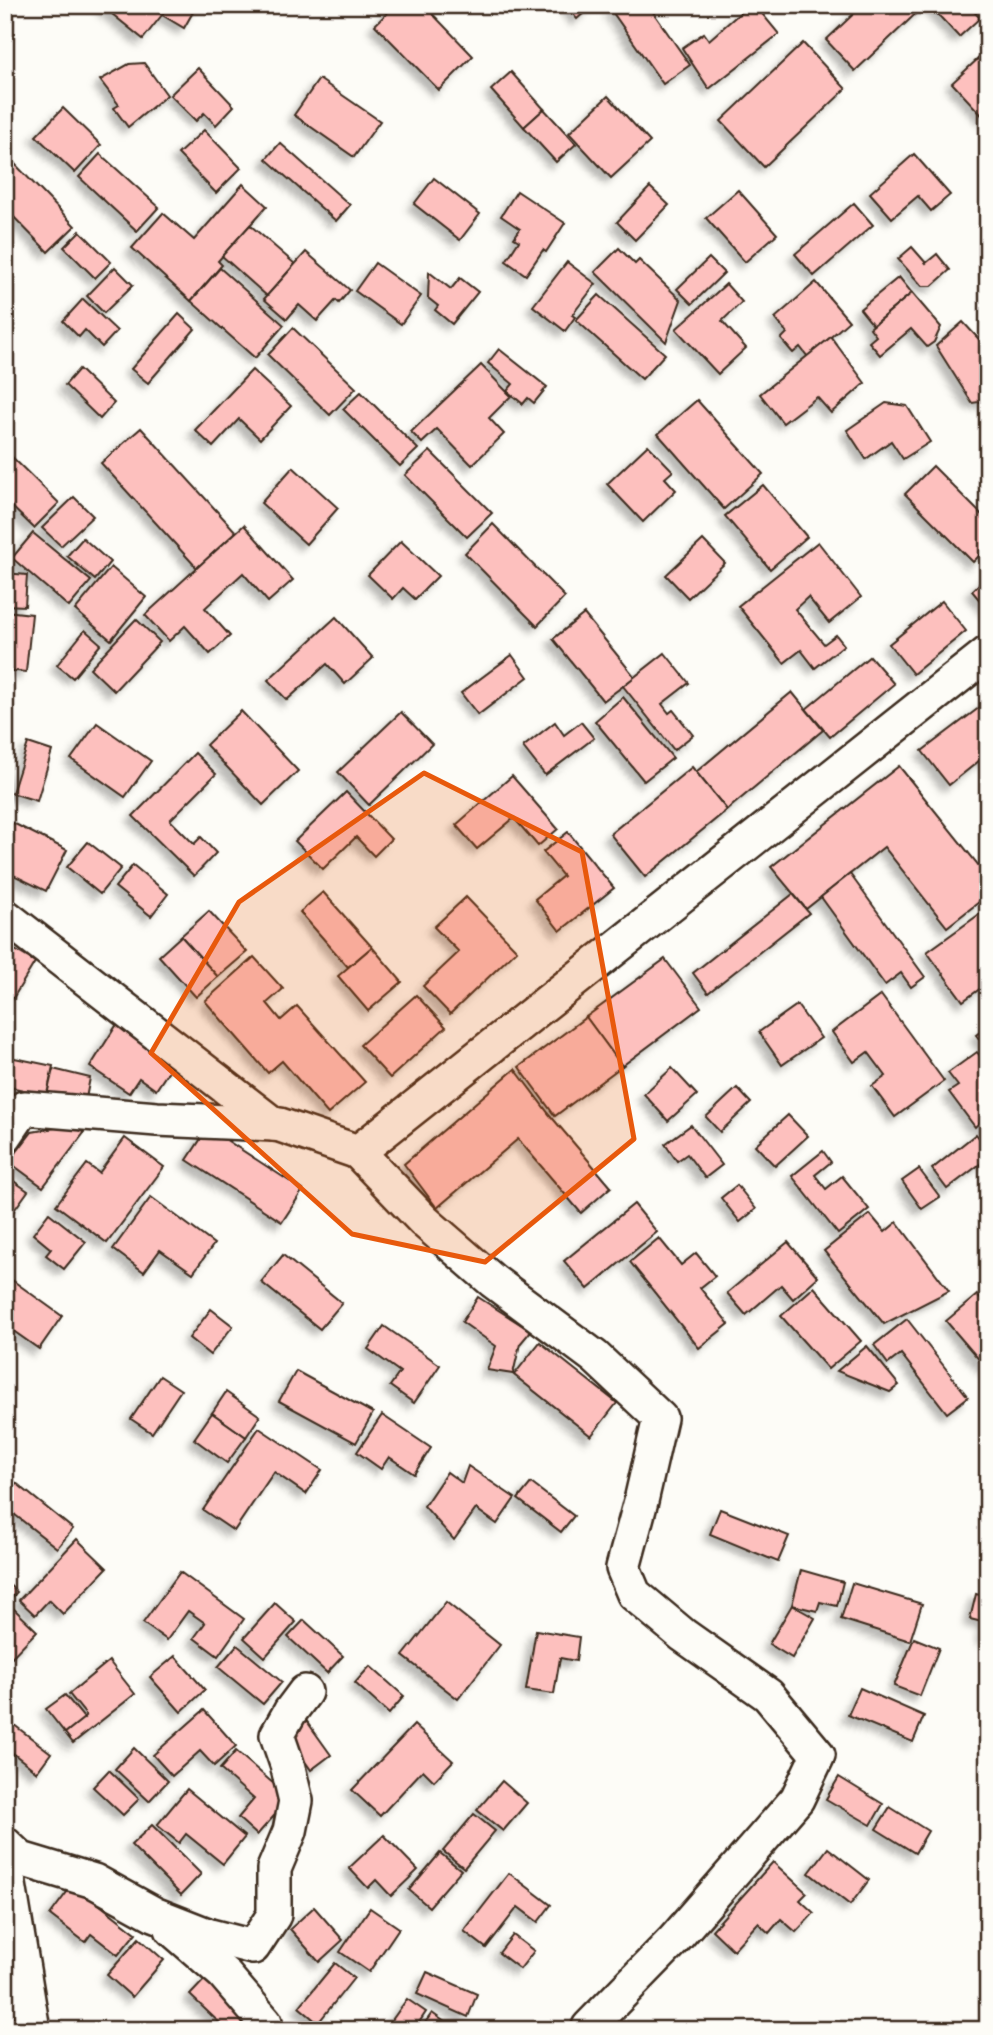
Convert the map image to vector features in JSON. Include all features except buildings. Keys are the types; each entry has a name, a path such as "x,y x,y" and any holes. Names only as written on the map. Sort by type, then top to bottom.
{"lane":[{"path":"358,1152 988,653"},
{"path":"5,915 274,1124"},
{"path":"5,1136 15,1106 157,1119 274,1124 358,1152 424,1221 494,1281 596,1357 660,1418 623,1568 634,1594 683,1635 768,1695 818,1755 797,1799 674,1940 589,2030"},
{"path":"5,1844 20,1859 94,1881 154,1914 210,1936 253,1947 274,1915 274,1869 290,1831 296,1801 277,1735 305,1692"},
{"path":"5,1860 33,2030"},
{"path":"154,1914 223,1973 265,2022 265,2030"}],"highlighted area":[{"path":"424,773 582,852 634,1139 485,1262 352,1234 151,1053 239,902"}]}
